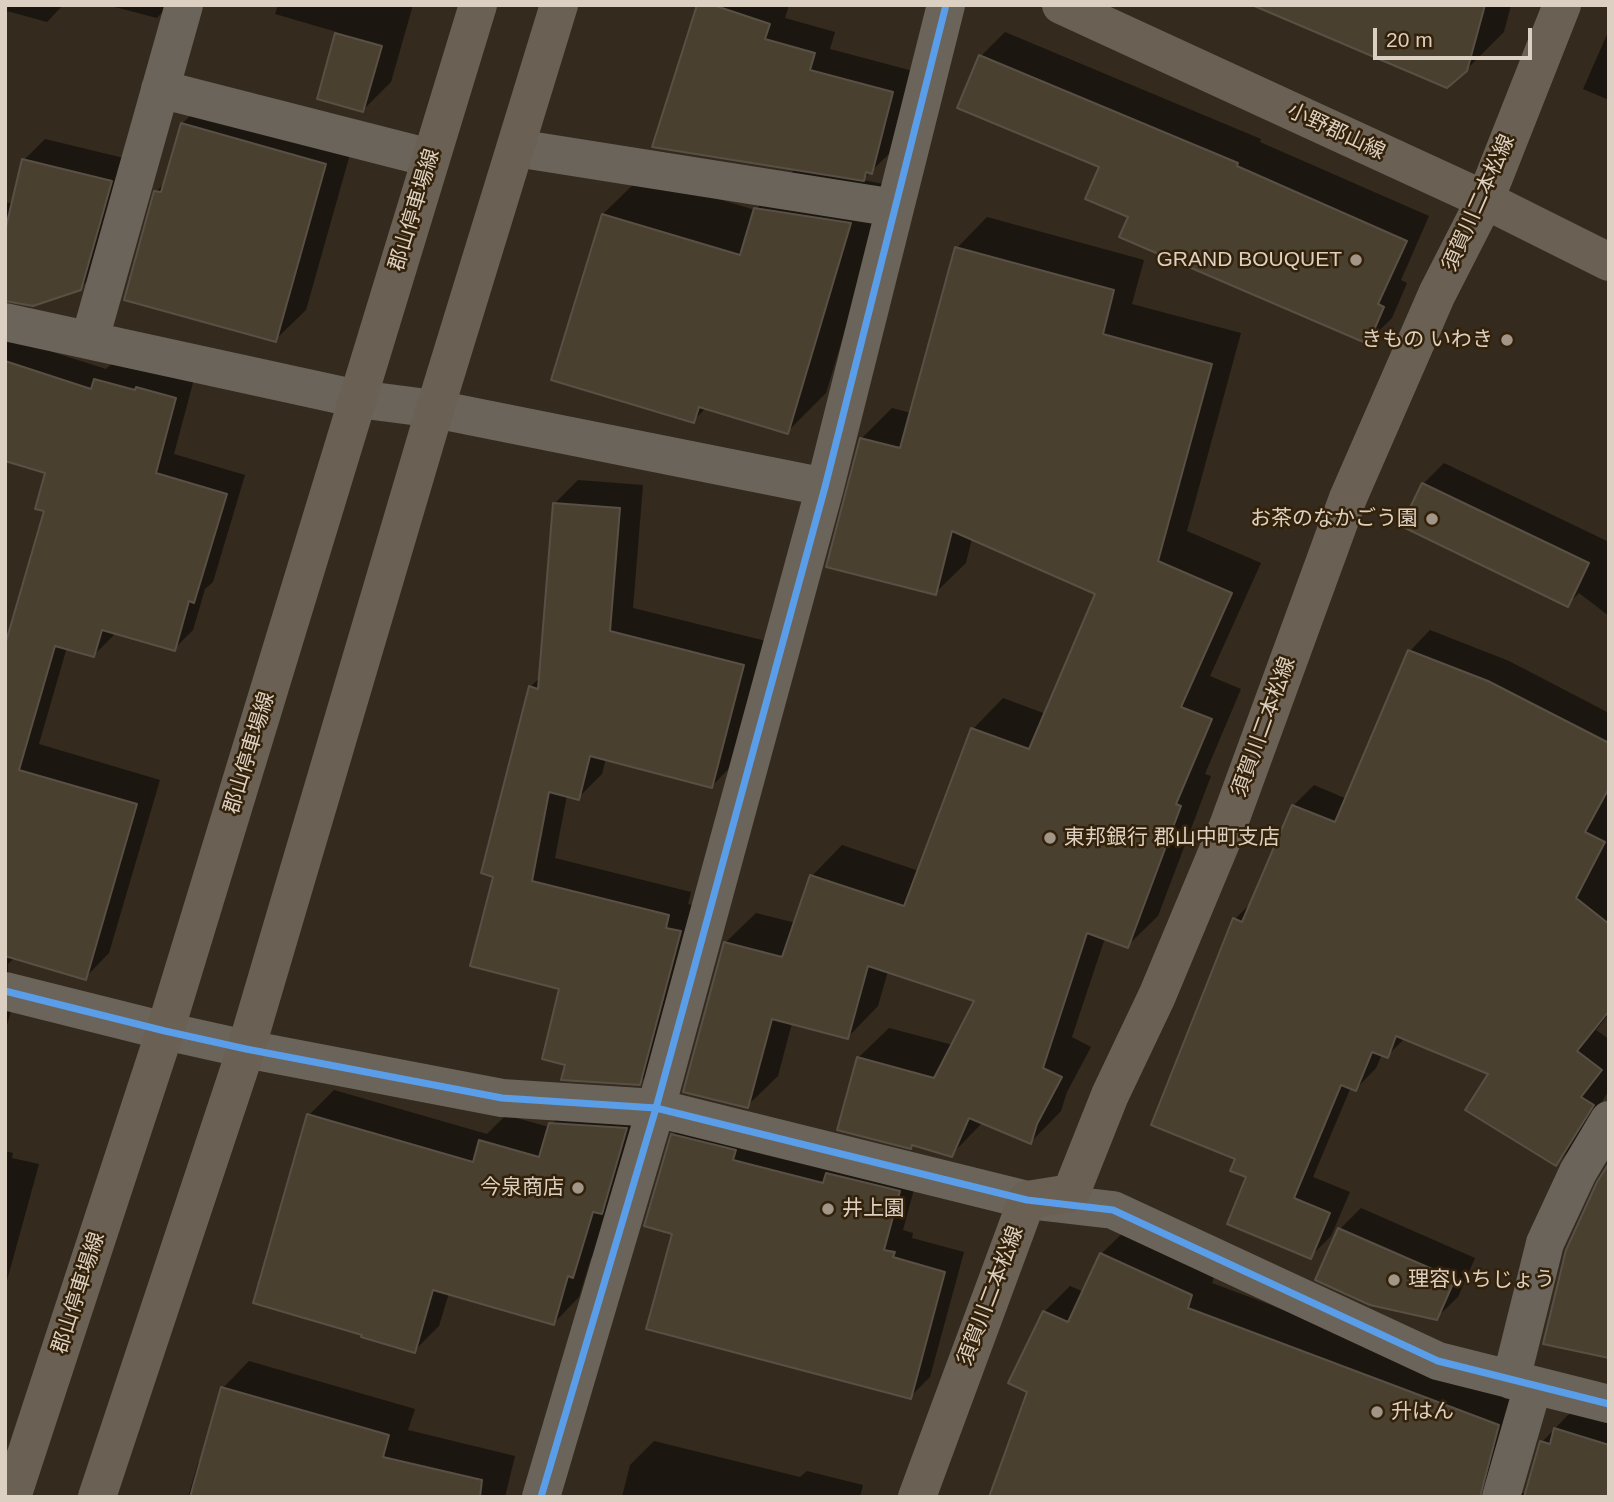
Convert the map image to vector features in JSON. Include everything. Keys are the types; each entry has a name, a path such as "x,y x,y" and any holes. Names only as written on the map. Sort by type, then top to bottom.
{"main road":[{"name":"郡山停車場線","path":"12,1497 165,1031 478,5"},
{"path":"97,1497 246,1049 435,409 559,5"},
{"name":"小野郡山線","path":"1061,5 1485,200 1609,262"},
{"name":"須賀川二本松線","path":"917,1497 1027,1200 1071,1193 1089,1144 1157,996 1228,826 1348,498 1437,295 1485,200 1562,5"}],"street":[{"path":"90,339 184,5"},
{"path":"541,1497 656,1108 825,487 946,5"},
{"path":"160,89 430,158"},
{"path":"516,148 895,208"},
{"path":"5,322 358,399 435,409 825,487"},
{"path":"5,991 246,1049 502,1098 656,1108 1027,1200 1113,1210 1438,1361 1609,1404"},
{"path":"1501,1497 1545,1244 1578,1172 1609,1120"}],"building":[{"path":"697,5 713,5 770,24 765,39 815,53 810,70 893,92 872,174 866,172 864,181 652,147"},
{"path":"1252,5 1485,5 1467,71 1447,88"},
{"path":"335,33 382,46 363,112 317,99"},
{"path":"979,55 1238,163 1237,166 1407,241 1378,304 1384,307 1368,344 1119,237 1128,217 1085,199 1099,167 957,108"},
{"path":"181,123 326,164 276,342 124,300 154,191 161,192"},
{"path":"22,159 112,181 81,290 33,306 5,301 5,231"},
{"path":"754,208 851,223 788,434 699,407 694,423 551,380 602,214 740,255"},
{"path":"955,247 1114,290 1103,334 1212,364 1158,561 1232,593 1181,707 1212,719 1176,804 1181,806 1128,948 1087,933 1043,1068 1062,1077 1037,1124 1031,1144 969,1118 952,1157 912,1145 911,1149 837,1130 857,1057 934,1078 974,1001 868,966 848,1039 772,1019 748,1108 683,1092 724,942 782,957 810,875 904,906 971,728 1029,749 1095,594 952,531 936,595 826,567 860,438 900,448"},
{"path":"5,361 91,389 94,379 176,398 156,473 227,494 194,603 189,601 175,651 102,630 94,657 55,646 19,770 137,804 86,980 5,956 5,645 44,511 35,509 45,473 5,461"},
{"path":"1422,483 1589,563 1568,607 1401,526"},
{"path":"553,503 620,508 610,631 744,665 712,788 590,756 579,800 549,792 532,881 669,915 666,928 681,931 640,1085 561,1080 565,1065 542,1059 559,989 470,966 493,877 481,873 529,686 538,689"},
{"path":"1408,650 1488,681 1609,743 1609,788 1585,832 1605,842 1576,898 1609,924 1609,1011 1577,1051 1602,1070 1581,1097 1594,1105 1556,1166 1465,1110 1488,1074 1396,1036 1388,1058 1372,1052 1356,1091 1341,1085 1294,1198 1330,1213 1311,1259 1227,1224 1246,1177 1230,1171 1235,1159 1151,1125 1233,918 1242,922 1292,805 1335,822"},
{"path":"307,1114 473,1162 479,1140 539,1157 549,1123 627,1128 602,1214 593,1212 573,1278 568,1276 554,1325 433,1290 415,1353 253,1303"},
{"path":"671,1134 736,1150 733,1160 823,1183 826,1173 900,1191 884,1250 895,1252 893,1257 945,1272 911,1399 646,1329 672,1234 644,1226"},
{"path":"1609,1163 1609,1358 1543,1344 1566,1250 1597,1182"},
{"path":"1338,1228 1455,1279 1437,1320 1370,1305 1315,1280"},
{"path":"1100,1253 1192,1295 1188,1308 1499,1425 1480,1497 989,1497 1027,1392 1008,1383 1043,1311 1068,1322"},
{"path":"221,1387 389,1435 383,1457 482,1480 480,1497 190,1497"},
{"path":"1554,1428 1609,1445 1609,1497 1524,1497 1540,1441 1550,1444"}],"cycle path":[{"path":"541,1497 656,1108 825,487 946,5"},
{"path":"5,991 246,1049 502,1098 656,1108 1027,1200 1113,1210 1438,1361 1609,1404"}],"place":[{"name":"GRAND BOUQUET","path":"1356,260"},
{"name":"きもの いわき","path":"1507,340"},
{"name":"お茶のなかごう園","path":"1432,519"},
{"name":"東邦銀行 郡山中町支店","path":"1050,838"},
{"name":"今泉商店","path":"578,1188"},
{"name":"井上園","path":"828,1209"},
{"name":"理容いちじょう","path":"1394,1280"},
{"name":"升はん","path":"1377,1412"}]}
